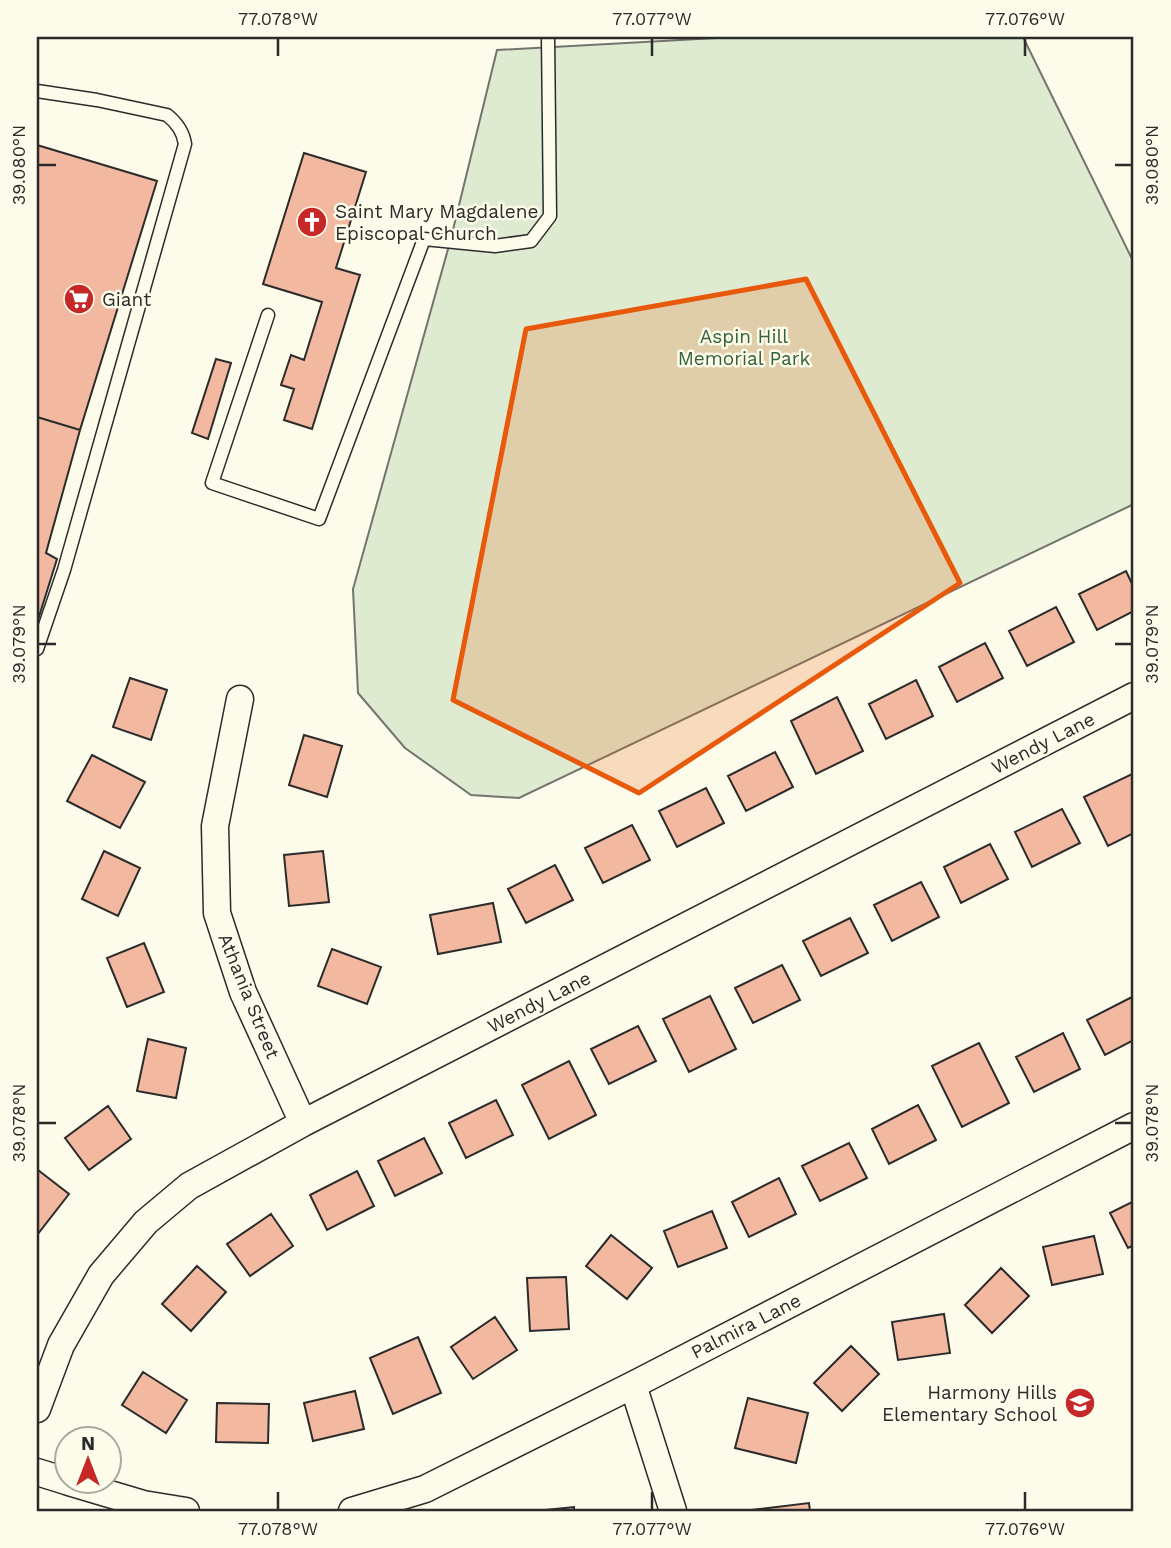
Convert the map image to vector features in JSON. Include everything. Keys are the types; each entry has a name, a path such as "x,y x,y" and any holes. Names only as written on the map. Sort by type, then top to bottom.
{"street":[{"name":"Wendy Lane","path":"37,1409 61,1345 101,1275 146,1222 189,1186 303,1123 1134,696"},
{"name":"Athania Street","path":"240,699 215,826 217,914 243,992 303,1123"},
{"name":"Palmira Lane","path":"352,1511 425,1489 633,1385 1134,1126"},
{"path":"633,1385 673,1511"},
{"path":"118,1496 144,1504 186,1511"}],"lane":[{"path":"268,315 212,483 318,519 424,239 495,246 531,241 550,216 548,37"},
{"path":"37,90 167,115 176,122 184,135 185,144 64,570 37,649"}],"highlighted area":[{"path":"806,279 960,583 639,793 453,700 526,329"}],"green space":[{"name":"Aspin Hill Memorial Park","path":"735,37 1023,37 1134,263 1134,504 519,798 471,795 405,748 358,693 353,589 450,242 497,50"}],"building":[{"name":"Giant","path":"37,145 157,181 80,430 37,417"},
{"path":"304,153 366,172 336,268 360,275 312,429 284,420 294,389 281,385 291,355 304,360 322,302 263,284"},
{"path":"216,359 231,363 208,439 192,433"},
{"path":"37,417 80,430 46,553 57,559 37,623"},
{"path":"1126,571 1134,588 1134,611 1097,630 1079,594"},
{"path":"1056,607 1074,642 1027,666 1009,631"},
{"path":"985,643 1003,678 957,702 939,667"},
{"path":"130,678 167,690 151,740 113,727"},
{"path":"916,680 933,716 886,739 869,704"},
{"path":"837,697 863,751 816,774 791,721"},
{"path":"304,735 342,746 327,797 289,785"},
{"path":"775,752 793,787 746,811 728,776"},
{"path":"92,755 145,782 120,828 67,801"},
{"path":"1132,774 1134,833 1108,846 1084,797"},
{"path":"706,788 724,823 677,847 659,811"},
{"path":"1062,809 1080,843 1032,867 1015,832"},
{"path":"632,825 650,860 603,883 585,848"},
{"path":"990,844 1008,879 961,903 944,867"},
{"path":"104,851 140,868 118,916 82,899"},
{"path":"323,851 329,902 289,906 284,855"},
{"path":"555,865 573,900 526,923 508,889"},
{"path":"921,882 939,917 892,941 874,905"},
{"path":"493,903 501,942 438,954 430,915"},
{"path":"850,918 868,953 821,976 803,941"},
{"path":"144,943 164,992 127,1007 107,958"},
{"path":"332,949 381,967 367,1004 318,986"},
{"path":"782,965 800,1000 753,1023 735,988"},
{"path":"710,996 736,1049 689,1072 663,1019"},
{"path":"1134,996 1134,1040 1105,1055 1087,1020"},
{"path":"638,1026 656,1061 609,1084 591,1049"},
{"path":"1063,1033 1080,1069 1034,1092 1016,1057"},
{"path":"148,1039 186,1048 176,1098 137,1091"},
{"path":"979,1043 1009,1103 962,1127 932,1066"},
{"path":"569,1061 596,1115 549,1139 522,1085"},
{"path":"496,1100 513,1135 466,1158 449,1123"},
{"path":"918,1105 936,1140 889,1164 872,1129"},
{"path":"108,1106 131,1139 89,1170 65,1138"},
{"path":"424,1138 442,1173 395,1196 378,1161"},
{"path":"849,1143 867,1178 820,1201 802,1166"},
{"path":"38,1170 69,1194 37,1235 37,1172"},
{"path":"357,1171 374,1206 327,1230 310,1195"},
{"path":"779,1178 796,1214 749,1237 732,1202"},
{"path":"1134,1201 1134,1245 1128,1248 1110,1213"},
{"path":"712,1211 727,1248 678,1267 664,1231"},
{"path":"271,1214 293,1246 250,1276 227,1244"},
{"path":"611,1235 652,1268 627,1299 586,1266"},
{"path":"1094,1236 1103,1274 1052,1285 1043,1247"},
{"path":"197,1266 226,1292 191,1331 162,1304"},
{"path":"1001,1268 1029,1296 992,1333 965,1305"},
{"path":"566,1277 569,1329 530,1331 527,1278"},
{"path":"944,1314 950,1353 898,1360 892,1322"},
{"path":"495,1317 517,1350 473,1379 451,1347"},
{"path":"418,1337 441,1393 393,1414 370,1358"},
{"path":"851,1346 879,1374 842,1411 814,1383"},
{"path":"143,1372 187,1400 166,1433 122,1405"},
{"path":"355,1391 364,1429 313,1441 304,1403"},
{"path":"748,1398 808,1413 796,1463 735,1448"},
{"path":"217,1403 269,1404 268,1443 216,1442"},
{"path":"809,1503 810,1511 752,1511 752,1510"},
{"path":"574,1507 574,1511 535,1511"}],"place":[{"name":"Saint Mary Magdalene Episcopal Church","path":"312,222"},
{"name":"Giant","path":"79,299"},
{"name":"Harmony Hills Elementary School","path":"1080,1403"}]}
